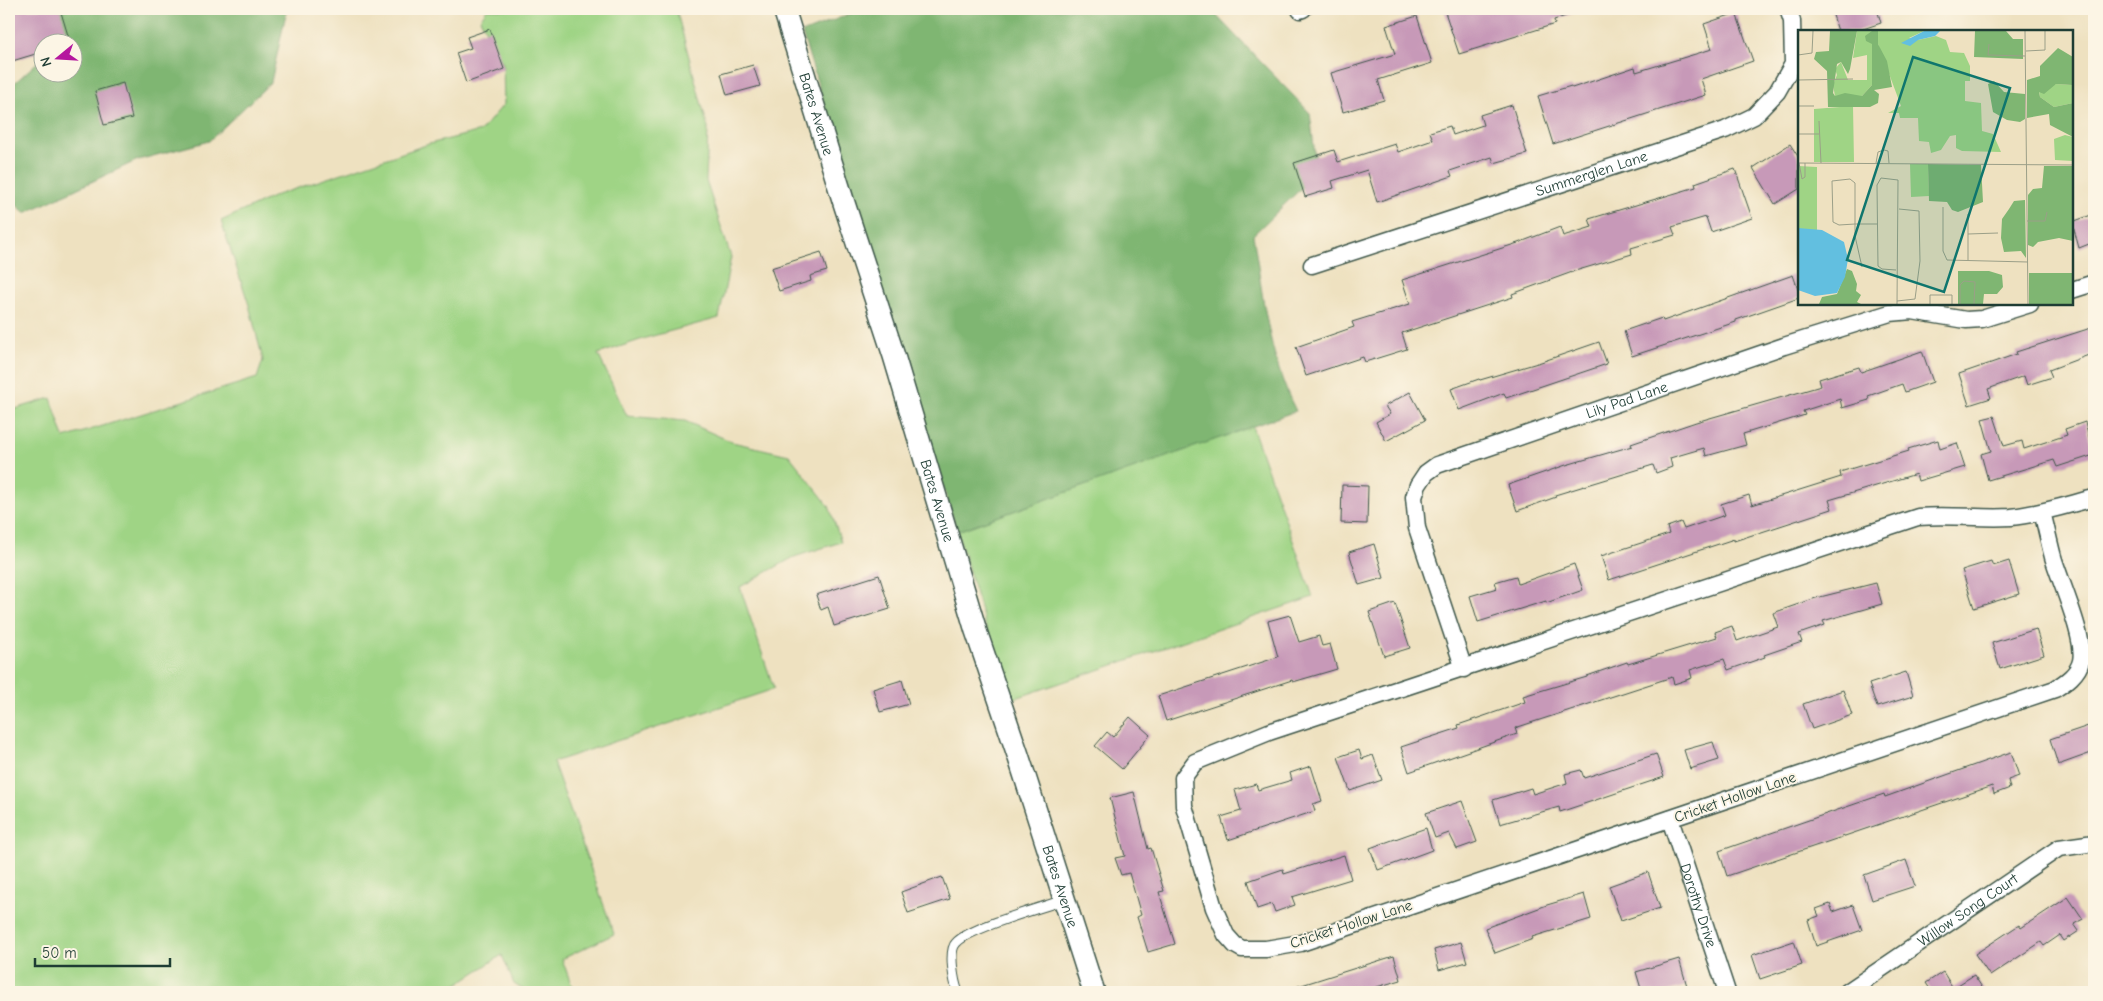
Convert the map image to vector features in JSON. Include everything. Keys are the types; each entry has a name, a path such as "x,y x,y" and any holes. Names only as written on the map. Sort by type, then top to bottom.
{"street":[{"name":"Bates Avenue","path":"784,9 894,356 976,631 1094,992"},
{"name":"Summerglen Lane","path":"1312,265 1724,130 1754,116 1777,92 1793,64 1792,21 1788,9"},
{"path":"2073,290 2094,283"},
{"name":"Lily Pad Lane","path":"1464,669 1417,528 1414,497 1418,485 1426,473 1437,465 1784,346 1890,313 1912,311 1966,320 1982,319 2027,305"},
{"name":"Cricket Hollow Lane","path":"2042,512 2052,556 2081,644 2081,660 2078,668 2068,680 2055,689 1301,943 1266,949 1242,949 1235,945 1226,935 1214,908 1184,806 1183,778 1195,762 1215,752 1268,732 1464,669 1918,517 1939,515 2010,517 2042,512 2094,498"},
{"name":"Dorothy Drive","path":"1670,819 1727,992"},
{"name":"Willow Song Court","path":"1847,992 2059,848 2094,843"}],"lane":[{"path":"958,992 952,951 956,943 990,925 1065,900"}],"green space":[{"path":"46,9 287,9 271,82 209,141 138,160 25,213 9,198 9,88 32,67 32,82 82,82 82,32 52,32"},
{"path":"487,9 676,9 708,128 706,181 731,257 719,318 649,337 598,354 627,416 685,421 732,442 789,455 829,506 841,542 794,557 740,587 774,689 553,762 614,934 562,959 574,992 527,992 514,984 502,955 445,992 9,992 9,411 51,398 64,438 257,378 263,360 249,305 221,221 277,195 429,144 481,131 504,104 503,64 480,19"},
{"path":"862,9 1210,9 1310,113 1317,173 1253,235 1273,347 1279,369 1296,411 957,531 802,33"},
{"path":"1252,426 1313,597 1013,699 987,631 957,531"}],"building":[{"path":"13,9 60,9 67,32 32,32 32,55 9,62 9,13 14,12"},
{"path":"1444,9 1580,9 1580,11 1554,20 1555,24 1459,54"},
{"path":"1831,9 1877,9 1881,23 1860,30 1838,30"},
{"path":"1736,13 1753,61 1701,79 1706,95 1553,144 1538,96 1571,86 1572,88 1635,67 1636,72 1712,49 1704,24"},
{"path":"1417,16 1432,63 1378,80 1384,100 1343,112 1331,73 1395,54 1386,26"},
{"path":"490,29 504,69 466,83 456,53 471,48 467,37"},
{"path":"753,65 760,86 727,95 721,74"},
{"path":"123,83 132,118 104,125 95,91"},
{"path":"1512,105 1527,154 1494,163 1492,157 1450,171 1452,176 1377,202 1367,170 1332,181 1334,188 1305,197 1294,163 1334,150 1338,162 1395,144 1398,152 1433,140 1430,132 1450,126 1453,135 1483,125 1480,115"},
{"path":"1790,144 1798,156 1798,190 1775,204 1753,168"},
{"path":"1735,169 1752,218 1711,232 1706,217 1672,227 1675,235 1631,248 1632,254 1575,271 1512,294 1513,297 1402,333 1407,349 1365,362 1363,357 1306,376 1296,347 1354,327 1352,322 1410,304 1402,280 1518,243 1560,227 1563,236 1592,227 1589,219 1696,187 1695,183"},
{"path":"2094,214 2094,242 2079,248 2073,222"},
{"path":"821,252 827,271 810,276 811,281 779,291 771,268"},
{"path":"1793,275 1798,289 1798,298 1736,320 1736,322 1632,356 1624,331 1662,318 1663,321"},
{"path":"2094,327 2094,353 2049,370 2052,377 2027,385 2024,376 1988,389 1991,398 1969,405 1959,374 2017,354 2016,352"},
{"path":"1599,342 1607,364 1506,398 1504,393 1459,410 1451,389 1479,379 1541,362"},
{"path":"1922,351 1933,382 1905,392 1902,384 1868,396 1869,400 1842,408 1840,399 1803,411 1805,415 1743,434 1746,445 1706,456 1704,448 1670,458 1672,467 1656,473 1653,465 1555,495 1556,497 1517,511 1508,485 1566,465 1632,446 1631,444 1696,422 1821,386 1819,379 1859,367 1861,372"},
{"path":"1410,392 1425,420 1386,441 1376,422 1390,414 1385,406"},
{"path":"1994,416 2004,446 2022,441 2024,449 2067,435 2065,429 2085,422 2094,455 2057,467 2054,460 1988,480 1981,454 1991,451 1982,419"},
{"path":"1938,440 1940,449 1957,443 1965,467 1918,481 1916,474 1829,500 1832,509 1609,580 1601,556 1669,534 1667,527 1681,522 1684,529 1725,515 1721,504 1749,495 1752,505 1841,477 1840,472"},
{"path":"1342,485 1368,486 1367,524 1341,523"},
{"path":"1374,544 1384,578 1359,585 1349,552"},
{"path":"1991,561 1993,566 2009,561 2019,594 1974,608 1962,570"},
{"path":"1574,564 1583,590 1546,603 1546,601 1478,622 1470,596 1497,588 1495,582 1516,576 1518,584"},
{"path":"879,575 890,609 834,626 828,607 821,610 816,595"},
{"path":"1876,583 1882,604 1823,621 1825,625 1799,634 1802,642 1764,655 1765,657 1728,670 1724,659 1690,670 1692,678 1674,684 1672,677 1515,728 1517,734 1409,772 1401,747 1459,728 1458,725 1525,702 1523,696 1587,677 1627,662 1628,664 1717,637 1715,632 1732,626 1737,641 1778,627 1773,613 1816,598"},
{"path":"1395,603 1410,648 1384,656 1369,612"},
{"path":"1290,615 1299,642 1319,636 1322,646 1330,644 1337,669 1293,682 1292,680 1166,721 1158,696 1278,657 1268,621"},
{"path":"2036,629 2044,655 2000,669 1992,643"},
{"path":"1906,672 1913,696 1877,707 1869,684"},
{"path":"902,680 909,704 880,712 873,689"},
{"path":"1843,690 1852,715 1812,729 1803,704"},
{"path":"1130,717 1150,735 1122,769 1095,746 1107,732 1113,737"},
{"path":"2094,724 2094,752 2058,765 2050,739"},
{"path":"1713,742 1719,760 1690,769 1684,750"},
{"path":"1359,750 1362,759 1373,755 1382,780 1350,791 1338,757"},
{"path":"2011,752 2019,776 2008,780 2010,788 1994,794 1992,786 1727,876 1719,851 1884,794 1885,797"},
{"path":"1656,754 1664,777 1560,812 1559,807 1500,824 1493,800 1531,788 1533,794 1567,783 1565,774 1581,770 1584,778"},
{"path":"1311,766 1322,801 1313,804 1315,811 1228,840 1221,817 1241,811 1235,790 1256,784 1258,790 1292,780 1290,773"},
{"path":"1134,792 1148,849 1151,848 1164,891 1159,892 1175,944 1148,952 1137,917 1141,915 1129,873 1121,875 1115,858 1125,856 1110,798"},
{"path":"1462,801 1477,842 1457,849 1449,833 1435,838 1426,813"},
{"path":"1426,828 1432,850 1378,870 1370,848"},
{"path":"1344,855 1351,879 1292,897 1295,905 1275,912 1272,904 1257,909 1248,881 1283,869 1284,874"},
{"path":"1906,860 1915,886 1872,900 1864,875"},
{"path":"1648,872 1660,908 1621,921 1609,886"},
{"path":"942,877 950,899 908,913 901,892"},
{"path":"1584,894 1591,919 1532,937 1533,939 1495,953 1485,928 1547,905"},
{"path":"2068,897 2083,919 2074,924 2079,931 2064,941 2060,935 2044,946 2041,942 1990,976 1975,954 2019,925 2021,928"},
{"path":"1830,904 1833,912 1853,905 1862,930 1816,946 1808,920 1819,916 1816,909"},
{"path":"1794,941 1802,965 1760,979 1752,955"},
{"path":"1461,942 1467,962 1439,970 1434,950"},
{"path":"1394,956 1401,980 1359,992 1290,992 1289,989"},
{"path":"1679,959 1687,986 1665,992 1642,992 1636,972"},
{"path":"1943,972 1953,988 1974,975 1985,992 1932,992 1926,983"}]}
